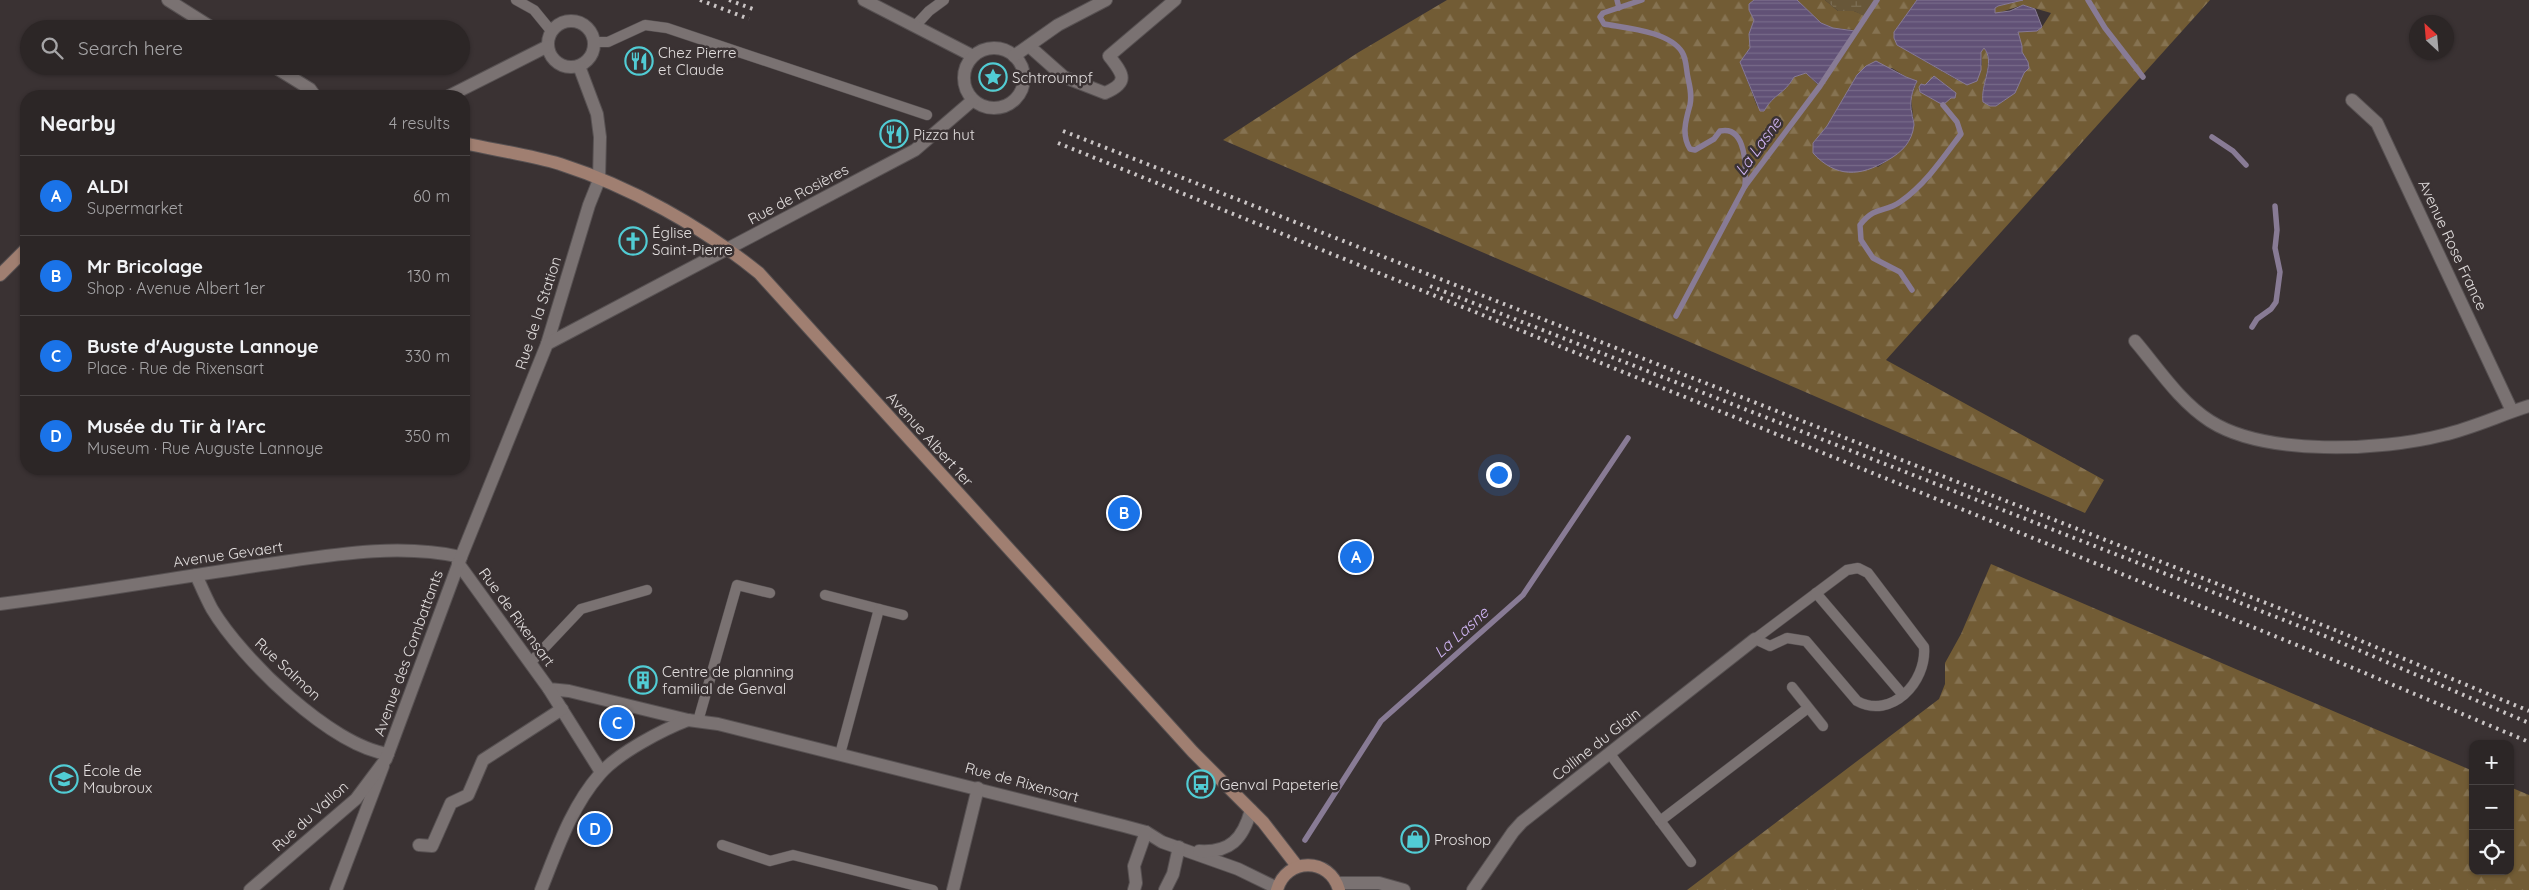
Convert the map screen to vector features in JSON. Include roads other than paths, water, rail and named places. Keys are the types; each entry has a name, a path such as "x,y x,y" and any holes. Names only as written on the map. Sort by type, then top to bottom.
{"main road":[{"name":"Avenue Albert 1er","path":"470,144 559,164 625,189 728,248 759,273 1194,752 1251,810 1297,866"},
{"path":"0,275 20,255"},
{"path":"1277,889 1288,871 1297,866 1309,864 1320,867 1330,873 1338,886"}],"street":[{"path":"168,0 200,20"},
{"path":"864,0 916,25 973,56"},
{"path":"1014,56 1058,25 1106,0"},
{"path":"1029,46 1064,77 1105,93 1120,85 1123,78 1109,56 1175,0"},
{"path":"574,21 588,28 594,42 590,56 579,66 570,67 557,62 548,46 552,32 560,24 574,21"},
{"path":"461,90 548,46"},
{"path":"989,48 998,48 1014,56 1022,68 1024,84 1016,99 1003,107 987,108 973,100 965,87 964,76 966,65 973,56 989,48"},
{"name":"Rue de la Station","path":"460,560 547,344 589,204 599,180 600,136 597,114 579,66"},
{"path":"287,75 311,90"},
{"name":"Rue de Rosières","path":"547,344 915,150 973,100"},
{"name":"Avenue Rose France","path":"2352,100 2377,123 2512,412"},
{"path":"2135,340 2184,399 2210,421 2245,435 2291,445 2324,447 2377,445 2433,437 2483,423 2529,406"},
{"name":"Avenue Gevaert","path":"0,604 374,551 425,550 460,560"},
{"name":"Rue de Rixensart","path":"460,560 549,689 601,772"},
{"name":"Avenue des Combattants","path":"336,890 460,560"},
{"name":"Rue Salmon","path":"196,575 213,610 240,648 287,694 331,729 372,752 387,757"},
{"name":"Colline du Glain","path":"1473,890 1522,822 1755,639"},
{"name":"Rue de Rixensart","path":"549,689 569,691 693,720 718,724 978,788 1146,832 1162,842 1238,869 1277,889"},
{"path":"419,845 432,846 451,803 468,795 483,760 562,709"},
{"path":"541,890 568,824 601,772 662,730 693,720"},
{"name":"Rue du Vallon","path":"250,890 356,799 387,757"},
{"path":"953,890 978,788"},
{"name":"Rue de Rixensart","path":"1191,851 1214,852 1235,842 1246,829 1251,810"},
{"path":"1134,890 1136,883 1134,866 1146,832"},
{"path":"1164,890 1173,874 1179,847"},
{"path":"1338,886 1379,883 1404,890"}],"lane":[{"path":"516,0 534,10 552,32"},
{"path":"916,25 922,17 944,0"},
{"path":"594,42 608,42 645,25 667,28 927,115"},
{"path":"1858,568 1868,573 1924,647 1925,660 1920,674 1903,695 1893,702 1880,707 1868,707 1857,701 1806,641 1787,638 1770,646 1755,639 1847,570 1858,568"},
{"path":"693,720 737,585 770,593"},
{"path":"530,663 581,609 646,590"},
{"path":"1816,593 1903,695"},
{"path":"825,595 903,615"},
{"path":"840,754 879,609"},
{"path":"1792,687 1823,726"},
{"path":"1660,821 1808,708"},
{"path":"1610,754 1692,862"},
{"path":"722,845 770,861 793,855 933,890"}],"waterway":[{"path":"1617,0 1619,8"},
{"path":"1642,0 1603,13 1600,17 1604,24 1657,35 1676,45 1684,55 1691,94 1685,127 1687,144 1690,149 1695,150 1714,139 1720,131 1729,131 1735,135 1740,141 1745,160 1745,186"},
{"name":"La Lasne","path":"1676,316 1745,186 1820,86 1877,0"},
{"path":"2088,0 2105,28 2143,77"},
{"path":"1912,290 1900,272 1873,258 1861,240 1860,225 1875,212 1900,202 1918,188 1961,134 1957,122 1943,105"},
{"path":"2212,137 2233,151 2246,165"},
{"path":"2252,327 2257,319 2271,309 2276,302 2280,272 2275,248 2277,230 2275,206"},
{"name":"La Lasne","path":"1305,840 1381,721 1523,595 1628,438"}],"railway":[{"path":"700,0 749,19"},
{"path":"729,0 753,9"},
{"path":"1063,131 2335,630 2529,711"},
{"path":"1058,143 2329,658 2529,742"},
{"path":"1430,286 2335,640 2529,723"}],"place":[{"name":"Chez Pierre et Claude","path":"639,61"},
{"name":"Schtroumpf","path":"993,77"},
{"name":"Pizza hut","path":"894,134"},
{"name":"Église Saint-Pierre","path":"633,241"},
{"name":"Mr Bricolage","path":"1124,513"},
{"name":"ALDI","path":"1356,557"},
{"name":"Centre de planning familial de Genval","path":"643,680"},
{"name":"Buste d'Auguste Lannoye","path":"617,723"},
{"name":"École de Maubroux","path":"64,779"},
{"name":"Genval Papeterie","path":"1201,784"},
{"name":"Musée du Tir à l'Arc","path":"595,829"},
{"name":"Proshop","path":"1415,839"}]}
